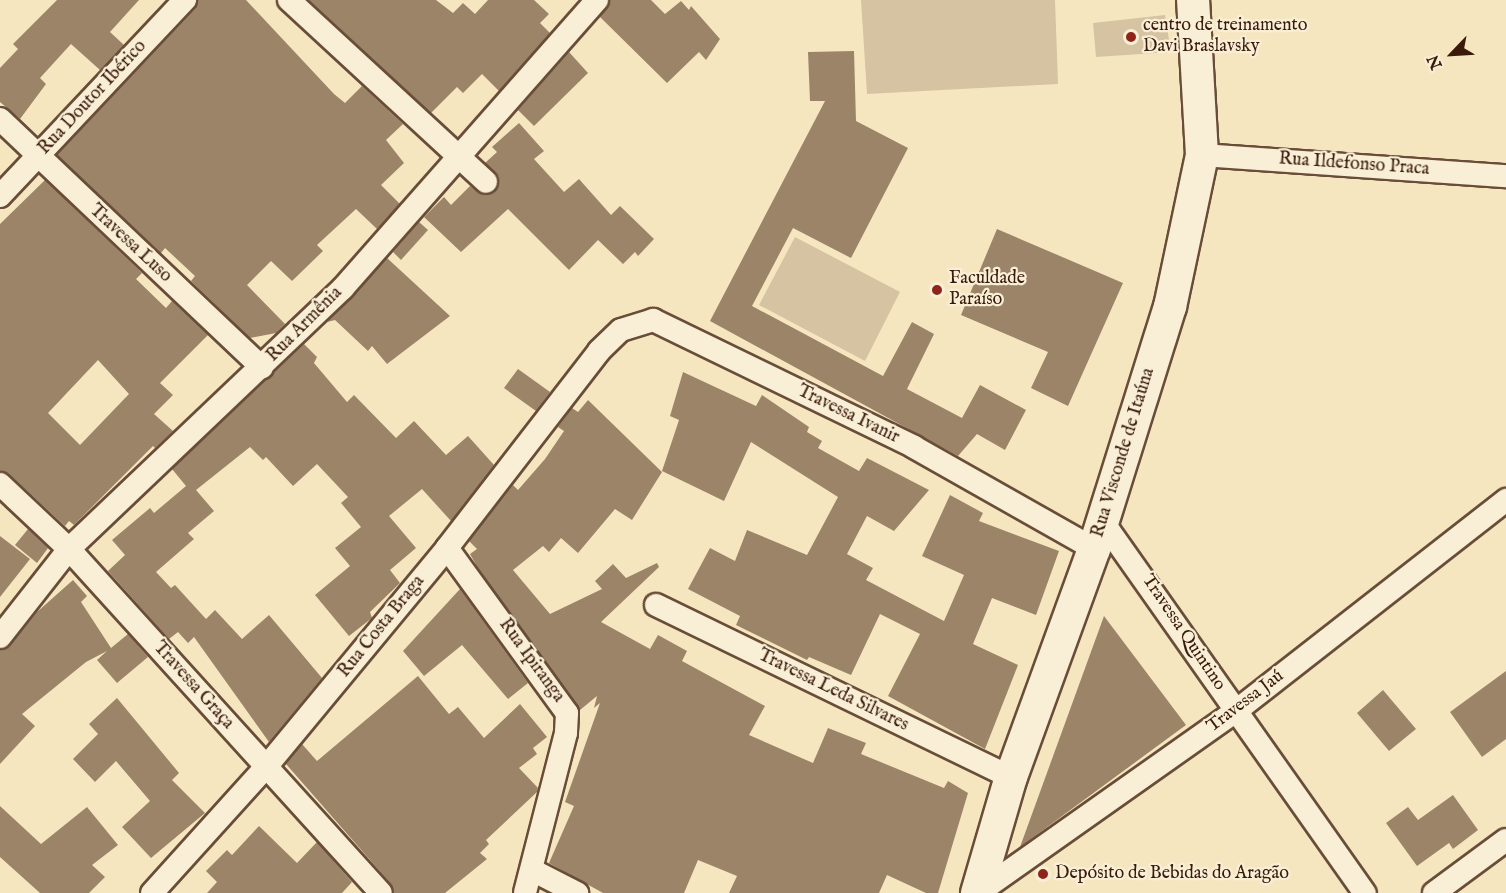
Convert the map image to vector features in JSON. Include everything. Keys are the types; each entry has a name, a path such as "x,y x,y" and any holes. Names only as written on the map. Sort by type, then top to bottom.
{"main road":[{"name":"Rua Visconde de Itaúna","path":"978,893 1011,777 1099,536 1170,307 1202,155 1193,0"}],"street":[{"name":"Rua Doutor Ibérico","path":"0,196 184,0"},
{"path":"289,0 458,159 486,182"},
{"name":"Rua Armênia","path":"0,637 69,549 262,368 343,288 597,0"},
{"name":"Travessa Luso","path":"0,119 38,158 262,368"},
{"name":"Rua Ildefonso Praca","path":"1202,155 1506,176"},
{"name":"Travessa Ivanir","path":"599,351 621,330 653,320 1099,536"},
{"name":"Rua Costa Braga","path":"152,893 267,767 447,548 599,351"},
{"name":"Travessa Graça","path":"0,484 69,549 381,893"},
{"name":"Travessa Jaú","path":"978,893 1236,711 1506,500"},
{"name":"Travessa Quintino","path":"1099,536 1236,711 1365,893"},
{"name":"Rua Ipiranga","path":"447,548 567,712 566,733 525,893"},
{"name":"Travessa Leda Silvares","path":"656,604 1011,777"},
{"path":"1434,893 1506,840"},
{"path":"532,870 577,893"}],"shaded area":[{"path":"861,0 1055,0 1058,84 867,94"},
{"name":"centro de treinamento Davi Braslavsky","path":"1165,15 1171,52 1096,57 1093,23"},
{"path":"795,237 900,292 865,361 759,305"}],"building":[{"path":"57,0 139,0 110,32 124,45 100,70 71,44 40,78 46,84 20,119 0,102 0,68 18,49 13,44"},
{"path":"198,0 246,0 345,103 362,86 403,124 386,140 404,163 381,185 400,204 377,229 356,209 317,245 323,251 292,281 271,261 247,285 285,324 276,333 250,338 191,281 195,276 165,248 161,253 57,155 195,9"},
{"path":"309,0 436,0 453,13 463,3 475,14 488,0 534,0 549,14 540,23 550,33 499,91 482,74 463,93 457,87 431,113"},
{"path":"610,0 651,0 665,14 681,1 689,10 691,6 720,39 706,60 699,52 667,83 600,17"},
{"path":"854,51 856,121 908,148 851,258 793,228 752,306 883,376 912,322 934,334 907,389 962,418 980,385 1026,410 1005,450 977,434 958,456 710,321 825,101 810,101 808,52"},
{"path":"569,52 588,73 534,126 518,110"},
{"path":"519,123 544,151 534,159 564,192 579,179 611,215 620,206 654,239 638,256 635,252 623,264 598,240 569,270 508,209 461,252 424,217 444,197 451,205 470,186 484,195 495,192 499,177 485,163 497,152 492,147"},
{"path":"45,180 142,273 136,279 166,308 172,301 208,335 160,383 173,395 154,414 173,431 155,448 153,446 74,525 69,521 65,526 9,474 0,471 0,224","holes":["98,360 129,394 80,445 48,413"]},
{"path":"419,222 428,230 401,260 393,252"},
{"path":"997,229 1123,283 1068,406 1031,388 1048,352 961,315"},
{"path":"387,258 450,316 387,364 372,346 368,351 335,320 327,322"},
{"path":"304,344 317,357 314,363 347,402 354,395 396,438 414,421 446,455 468,436 494,465 451,521 422,489 389,516 416,548 390,570 400,583 370,612 372,618 349,636 315,595 350,566 335,548 361,527 341,503 348,497 317,464 293,486 266,457 263,460 250,447 196,490 214,511 188,533 194,539 156,572 171,588 175,585 206,619 215,610 242,639 269,615 322,678 269,742 194,637 188,643 178,632 169,639 108,571 125,555 112,540 150,508 154,513 186,486 172,469"},
{"path":"518,369 550,392 536,411 504,388"},
{"path":"683,372 756,406 762,395 809,427 807,432 822,441 818,448 859,471 867,458 929,490 894,531 867,516 847,554 873,568 866,580 944,621 964,575 922,556 950,495 983,513 979,521 1059,551 1036,615 992,598 973,644 1018,665 985,749 888,696 920,634 880,614 851,675 809,657 807,660 736,625 740,616 688,589 710,548 735,561 747,530 807,555 838,497 751,442 724,501 662,471 679,420 670,416"},
{"path":"588,400 662,472 632,520 615,509 578,553 561,538 549,552 543,546 513,570 550,614 602,589 595,581 613,564 626,578 657,563 659,567 601,622 650,649 658,635 687,651 682,661 765,706 749,735 813,763 828,728 866,743 861,754 944,788 948,781 968,793 938,893 926,893 887,875 879,893 729,893 737,876 698,860 684,893 603,893 549,863 574,806 565,802 600,703 594,708 597,696 580,710 478,568 470,554 477,549 469,541 513,485 518,490 545,459 564,431 558,427 572,408 578,412"},
{"path":"28,529 48,548 37,563 15,545"},
{"path":"0,536 30,559 0,597"},
{"path":"73,580 87,596 81,602 111,648 128,634 148,657 117,683 97,660 107,651 86,662 22,714 35,726 0,764 0,650 10,646 37,612"},
{"path":"460,589 528,683 508,699 462,645 424,676 403,651"},
{"path":"1104,616 1186,725 1020,847"},
{"path":"1506,671 1506,739 1482,757 1450,712"},
{"path":"418,676 449,714 458,707 484,738 520,704 547,737 533,748 537,754 519,768 538,788 537,792 486,840 489,844 480,853 487,859 445,893 394,893 391,884 286,764 302,744 317,761"},
{"path":"1383,690 1416,729 1389,751 1357,713"},
{"path":"117,698 179,773 172,780 205,813 151,858 122,827 150,801 116,761 95,782 73,759 98,734 89,724"},
{"path":"1453,795 1478,830 1453,849 1449,843 1417,866 1386,823 1408,807 1418,820"},
{"path":"0,806 41,844 87,807 118,845 92,865 105,877 89,893 40,893 0,857"},
{"path":"259,826 297,863 317,842 352,882 342,893 207,893 217,882 206,871 227,850 232,855"}],"place":[{"name":"centro de treinamento Davi Braslavsky","path":"1131,37"},
{"name":"Faculdade Paraíso","path":"937,290"},
{"name":"Depósito de Bebidas do Aragão","path":"1043,874"}]}
